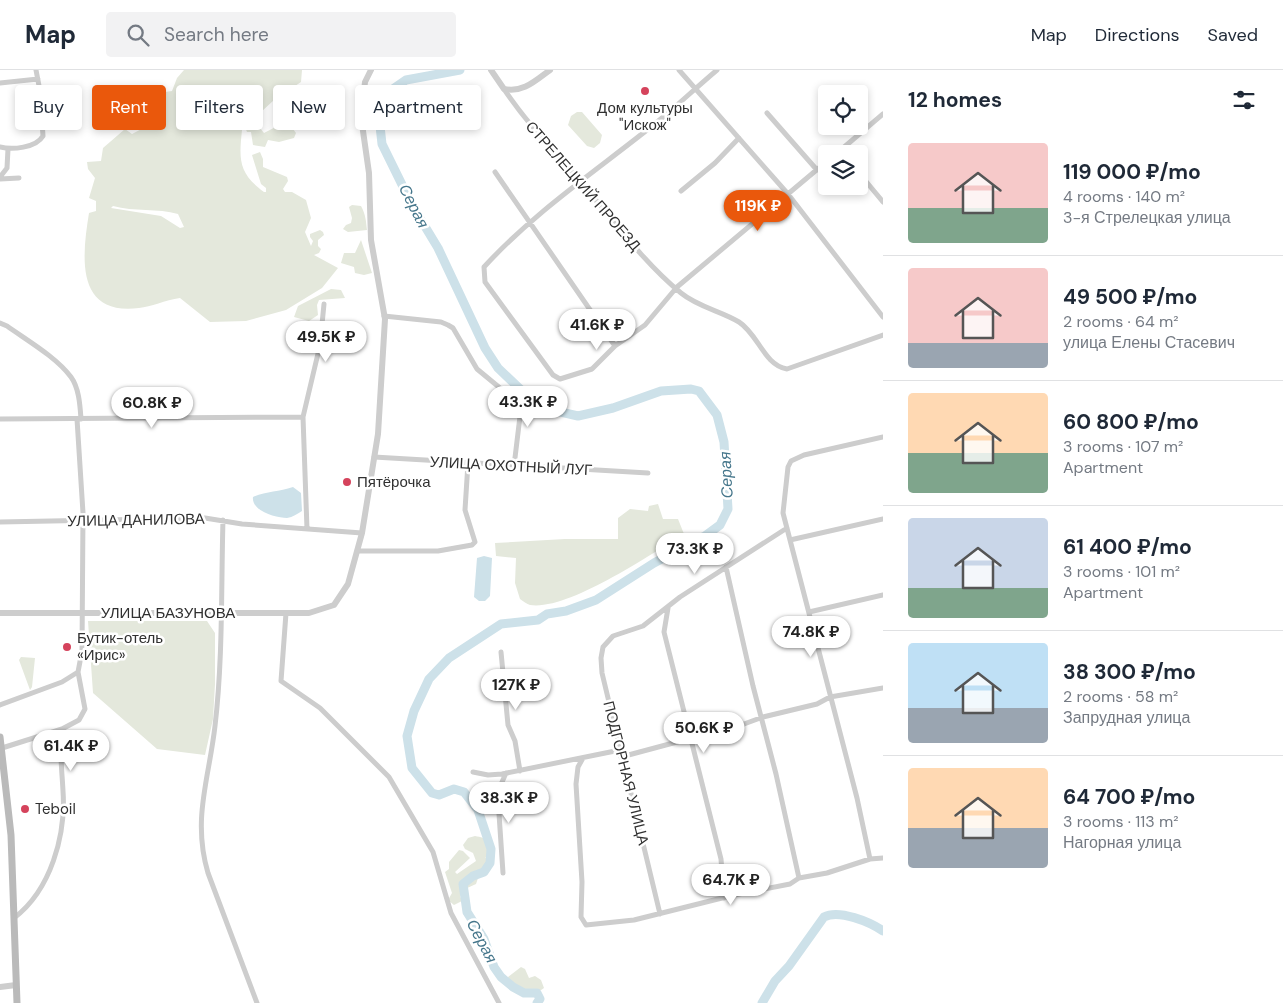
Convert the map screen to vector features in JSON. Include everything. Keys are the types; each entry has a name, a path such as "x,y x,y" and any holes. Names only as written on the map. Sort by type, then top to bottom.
{"main road":[{"path":"0,737 11,835 16,1003"}],"street":[{"path":"0,146 8,149 35,144 43,136 36,70"},
{"path":"371,70 365,82 360,117 369,173 370,240 384,316 378,434 362,533 357,550 438,551 472,545 475,542 474,533 465,510 468,463"},
{"name":"СТРЕЛЕЦКИЙ ПРОЕЗД","path":"491,70 522,117 579,180 621,232 680,292 709,309 739,322 754,336 767,357 780,368 787,369 883,335"},
{"path":"504,89 524,89 550,70"},
{"path":"679,70 788,194 881,308 883,317"},
{"path":"717,70 661,118 579,180 502,247 484,267 485,282 554,375 560,379 592,369 615,346 645,325 677,287 817,170 767,113"},
{"path":"0,83 38,79"},
{"path":"848,145 883,114"},
{"path":"681,191 715,163 740,138"},
{"path":"0,178 7,168 8,149"},
{"path":"495,172 529,224 615,346"},
{"path":"0,178 19,178"},
{"path":"868,184 883,202"},
{"path":"307,529 303,418 320,345 324,304"},
{"path":"384,316 441,322 453,328 477,369 514,398 520,408 514,466"},
{"path":"0,323 8,326 48,356 71,378 80,401 82,651 78,672 85,709 79,720 62,729 2,748"},
{"path":"0,420 303,418"},
{"path":"870,859 857,798 783,512 784,490 788,467 791,461 804,455 883,437"},
{"name":"УЛИЦА ОХОТНЫЙ ЛУГ","path":"374,457 648,473"},
{"name":"УЛИЦА ДАНИЛОВА","path":"0,522 205,518 362,533"},
{"path":"790,540 883,519"},
{"path":"222,520 215,727 200,821 202,854 257,1003"},
{"path":"724,898 721,859 664,632 668,608 786,528"},
{"name":"УЛИЦА БАЗУНОВА","path":"0,613 309,613 334,605 348,584 357,550"},
{"path":"726,567 749,664 752,686 762,717 799,878"},
{"path":"809,612 883,595"},
{"name":"ПОДГОРНАЯ УЛИЦА","path":"660,914 621,757 600,658 603,647 613,636 643,626 668,608"},
{"path":"286,613 281,682 320,708 389,777 433,852 451,913 499,1003"},
{"path":"501,652 508,724 515,741 520,770"},
{"path":"0,705 62,682 78,672"},
{"path":"621,757 690,739 762,717 800,709 830,697 883,688"},
{"path":"14,918 23,911 46,878 60,841 63,792 60,770 62,729"},
{"path":"473,772 488,775 506,773 620,750"},
{"path":"582,758 578,767 576,784 583,922 592,926 660,914 790,884 799,878 827,873 870,859 883,858"},
{"path":"503,873 498,798 499,789 506,773"},
{"path":"0,987 16,985"}],"shaded area":[{"path":"184,70 302,70 301,82 296,85 273,85 273,101 263,110 263,85 176,85 176,130 242,130 242,165 255,185 266,192 266,188 261,184 252,155 260,152 263,159 263,167 287,177 288,181 283,189 285,192 292,192 306,200 311,218 305,232 311,246 313,241 310,234 320,230 323,232 324,235 318,240 318,246 321,249 319,253 314,255 338,268 322,288 286,310 246,321 210,322 180,298 139,308 118,308 103,303 93,293 87,280 85,247 89,213 96,211 96,201 89,198 95,178 88,169 87,162 101,161 103,148 124,130 132,134 140,130 166,130 166,92 172,91 177,78","holes":["113,206 178,214 184,227 180,228 161,216 111,208"]},
{"path":"577,112 582,112 602,135 600,143 594,148 587,146 568,125 571,116"},
{"path":"273,128 273,130 294,130 296,133 294,138 279,142 268,140 265,147 253,145 251,132 247,132 246,130 262,130 264,133"},
{"path":"352,205 361,206 365,215 367,230 348,232 343,229 351,223 352,218 349,207"},
{"path":"361,240 372,273 364,275 355,273 354,267 341,263 344,253 355,253"},
{"path":"331,289 341,290 345,298 319,300 317,305 318,315 309,321 294,317 298,306"},
{"path":"293,487 301,493 302,511 291,517 282,518 265,513 253,502 253,497 258,495"},
{"path":"658,504 663,519 678,519 684,534 631,567 565,599 546,604 530,605 520,599 515,583 516,558 496,556 495,543 565,539 618,539 618,518 630,509 648,511 649,506"},
{"path":"484,556 492,558 490,596 485,601 479,601 474,597 477,558"},
{"path":"88,621 207,621 215,633 215,684 213,719 205,755 157,749 93,693"},
{"path":"21,657 35,658 32,687 30,690 19,660"},
{"path":"475,836 485,839 491,845 492,853 485,858 490,857 492,863 480,872 476,884 465,889 460,896 462,901 454,905 448,900 452,893 445,872 449,869 449,862 459,850 463,851 470,858 455,872 457,874 476,861 473,853 465,849 463,845 468,838"},
{"path":"521,967 525,969 529,978 535,976 541,980 544,988 540,991 531,992 509,982 508,977"}],"waterway":[{"name":"Серая","path":"460,70 406,80 393,89 381,114 382,144 412,205 438,248 485,348 498,368 539,407 578,416 613,408 661,391 691,389 699,391 717,415 724,442 728,509 720,525 705,536 654,563 596,600 566,611 547,614 538,620 501,624 449,658 429,679 414,711 407,736 412,768 432,793 439,795 454,789 464,792 478,810 491,849 490,863 484,872 473,876 463,884 467,912 484,939 494,967 501,977 524,993 537,993 540,999 537,1003"},
{"name":"Серая","path":"762,1003 775,981 789,966 824,917 830,915 846,916 863,921 883,931"}],"place":[{"name":"Дом культуры \"Искож\"","path":"645,91"},
{"name":"Пятёрочка","path":"347,482"},
{"name":"Бутик-отель «Ирис»","path":"67,647"},
{"name":"Teboil","path":"25,809"}]}
